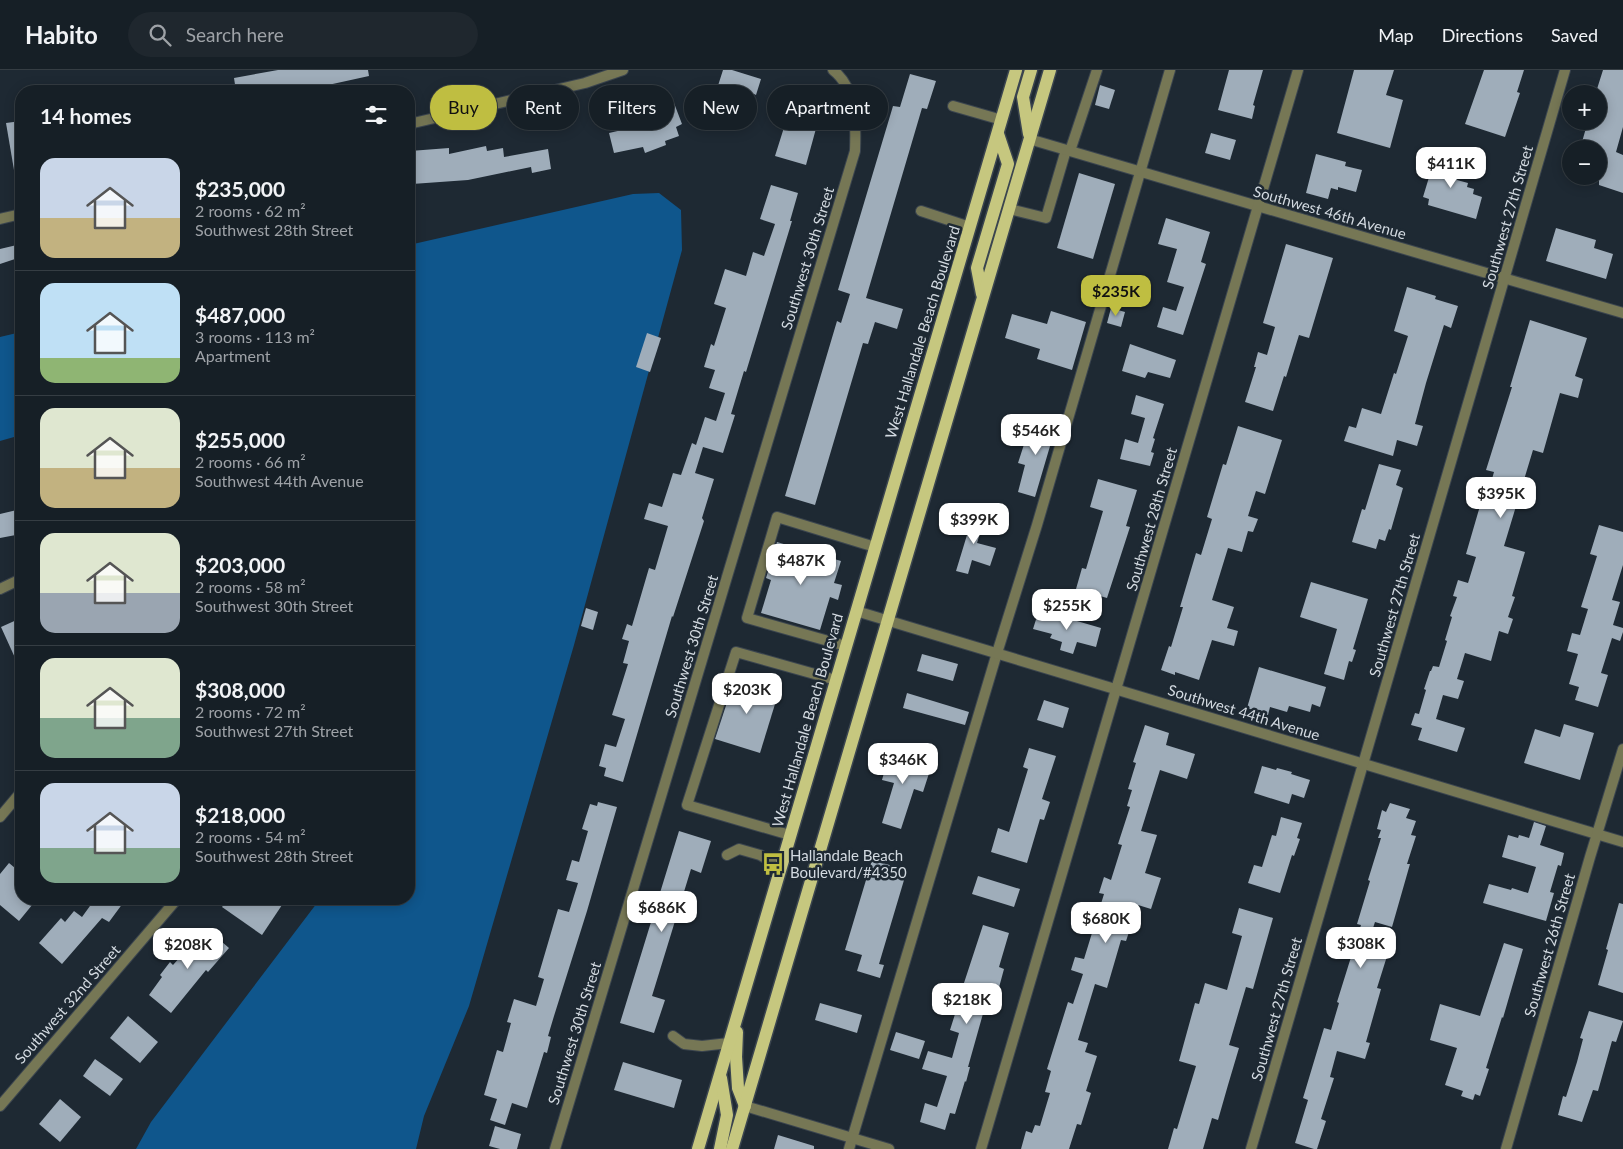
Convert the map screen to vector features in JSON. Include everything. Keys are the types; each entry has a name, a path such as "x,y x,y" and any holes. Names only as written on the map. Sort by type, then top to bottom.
{"main road":[{"name":"West Hallandale Beach Boulevard","path":"698,1149 1016,70"},
{"path":"1029,139 1023,97 1031,70"},
{"path":"732,1149 1050,70"},
{"path":"983,296 977,268 1008,164 998,134"},
{"path":"738,1012 736,1058 738,1088 745,1106"},
{"path":"720,1073 727,1115 720,1149"}],"street":[{"path":"415,123 586,83 623,70"},
{"name":"Southwest 30th Street","path":"555,1149 855,151 856,119 850,93 839,75 833,70"},
{"path":"1009,209 1046,218 1097,70"},
{"path":"849,1149 996,654 1037,525 1170,70"},
{"name":"Southwest 28th Street","path":"981,1149 1298,70"},
{"name":"Southwest 27th Street","path":"1251,1149 1565,70"},
{"path":"953,106 1002,120"},
{"name":"Southwest 46th Avenue","path":"1029,139 1623,313"},
{"path":"921,211 970,226"},
{"path":"0,219 15,215"},
{"path":"846,646 747,618 752,599 777,517 875,547"},
{"path":"0,589 15,582"},
{"name":"Southwest 44th Avenue","path":"856,611 1623,842"},
{"path":"790,835 687,805 736,652 836,680"},
{"name":"Southwest 26th Street","path":"1506,1149 1623,749"},
{"path":"0,817 15,799"},
{"path":"727,854 739,849 760,855 781,867"},
{"name":"Southwest 32nd Street","path":"0,1106 172,905"},
{"path":"673,1036 684,1044 702,1046 729,1043"},
{"path":"745,1106 889,1149"}],"water":[{"path":"659,193 681,210 682,250 574,645 469,1006 424,1116 416,1149 136,1149 151,1122 315,905 415,905 415,244 633,194"},
{"path":"15,333 15,437 0,441 0,337"}],"building":[{"path":"278,70 368,70 369,76 328,85 235,85 234,78"},
{"path":"723,70 732,70 761,79 757,92 757,85 718,85"},
{"path":"1229,70 1263,70 1253,105 1255,106 1252,119 1218,110"},
{"path":"1354,70 1394,70 1386,95 1403,100 1390,148 1337,133"},
{"path":"1484,70 1524,70 1517,92 1520,93 1505,137 1465,124"},
{"path":"1603,70 1623,70 1623,127 1616,152 1623,155 1623,193 1599,185 1607,185 1607,140 1583,140 1585,130 1607,130 1607,85 1598,85"},
{"path":"910,74 936,81 927,109 922,108 866,298 903,309 897,329 875,322 868,344 863,343 815,505 785,496 837,321 841,323 850,294 838,290 886,130 888,130 893,106 900,107"},
{"path":"1100,85 1115,90 1109,109 1095,105"},
{"path":"674,103 682,124 676,127 679,136 665,141 666,145 645,153 643,147 614,153 609,133 622,130 674,130"},
{"path":"15,122 15,170 14,170 6,123"},
{"path":"783,130 816,130 806,165 775,156"},
{"path":"1211,133 1236,140 1230,160 1205,153"},
{"path":"486,146 487,151 503,148 504,157 548,149 551,169 532,173 531,167 468,180 415,184 415,151 449,148 449,154"},
{"path":"1316,154 1346,162 1345,166 1362,170 1356,192 1338,187 1338,190 1331,188 1328,199 1306,193"},
{"path":"1442,154 1463,160 1457,180 1468,183 1467,187 1474,189 1473,194 1482,197 1476,219 1428,205 1429,199 1423,197 1430,174 1426,174 1430,161 1440,163"},
{"path":"1079,173 1115,184 1093,259 1057,248"},
{"path":"771,185 798,193 790,221 792,221 746,372 744,371 731,414 735,415 723,453 703,447 695,473 714,479 702,518 704,521 672,616 623,782 604,776 606,768 599,766 605,744 616,747 625,719 612,715 628,664 623,663 629,641 622,639 627,624 632,626 649,568 655,570 668,526 644,519 649,503 662,507 673,473 681,475 692,443 696,445 705,417 716,421 725,393 709,388 715,370 704,367 711,344 714,346 726,308 714,304 725,269 746,276 753,252 764,256 775,224 760,219"},
{"path":"1166,218 1210,232 1201,262 1206,264 1183,335 1157,327 1163,307 1176,311 1184,287 1167,282 1177,249 1158,244"},
{"path":"1556,228 1596,240 1594,248 1613,254 1606,279 1546,261"},
{"path":"1286,244 1333,258 1309,338 1299,335 1273,411 1245,402 1256,367 1254,367 1258,352 1267,355 1275,327 1263,323"},
{"path":"15,245 15,259 0,264 0,249"},
{"path":"1407,287 1436,296 1435,299 1458,306 1451,328 1444,325 1426,383 1415,424 1423,426 1417,446 1397,440 1393,456 1344,441 1349,426 1356,428 1362,408 1381,414 1408,336 1394,331"},
{"path":"1111,308 1125,312 1121,327 1107,323"},
{"path":"1051,311 1086,322 1072,370 1037,359 1040,349 1005,338 1012,314 1047,324"},
{"path":"1530,320 1587,338 1575,376 1583,379 1578,398 1560,393 1543,453 1533,450 1504,546 1525,552 1512,596 1515,597 1508,617 1513,619 1508,634 1499,631 1491,661 1465,653 1457,679 1464,681 1458,699 1443,695 1436,719 1465,728 1457,752 1418,740 1422,728 1411,725 1415,713 1419,714 1430,671 1433,666 1439,667 1447,641 1445,640 1452,617 1450,616 1457,597 1453,596 1458,580 1468,583 1476,557 1466,554 1482,499 1486,500 1494,472 1486,470 1512,387 1510,387"},
{"path":"647,333 661,338 650,372 636,367"},
{"path":"1130,344 1176,360 1170,378 1148,372 1145,378 1122,371"},
{"path":"1136,395 1164,404 1153,438 1155,439 1151,452 1154,453 1150,466 1120,459 1125,439 1138,443 1145,418 1131,414"},
{"path":"1044,415 1058,419 1035,497 1018,492 1025,465 1018,463 1029,429 1039,433"},
{"path":"1238,426 1282,440 1265,494 1256,491 1248,516 1258,519 1253,532 1248,531 1242,552 1228,548 1212,600 1234,607 1227,628 1238,631 1234,646 1212,640 1199,680 1175,672 1175,675 1161,670 1169,646 1171,647 1183,607 1180,607 1196,553 1201,555 1212,519 1207,517 1223,464 1226,465"},
{"path":"1379,464 1401,470 1396,485 1403,488 1391,530 1389,529 1385,541 1379,539 1376,549 1352,542 1362,509 1365,510"},
{"path":"1098,479 1137,490 1126,526 1130,527 1107,598 1076,589 1082,568 1086,569 1103,511 1090,507"},
{"path":"15,510 15,535 0,538 0,514"},
{"path":"965,514 984,520 977,543 996,548 990,566 972,560 968,574 956,571 967,535 959,533"},
{"path":"1599,525 1623,532 1623,565 1612,600 1620,602 1613,625 1623,628 1623,632 1620,641 1612,638 1601,673 1608,675 1598,707 1575,700 1579,687 1569,684 1578,654 1567,651 1572,633 1580,635 1588,609 1581,607 1597,556 1590,554"},
{"path":"777,542 841,561 834,583 842,585 838,600 830,597 820,630 761,613 771,580 766,578"},
{"path":"1311,582 1368,599 1353,649 1356,650 1352,662 1349,661 1344,680 1324,674 1337,629 1300,617"},
{"path":"586,608 598,612 593,630 581,626"},
{"path":"1039,610 1101,628 1096,647 1077,642 1073,654 1060,650 1062,642 1050,638 1052,634 1033,629"},
{"path":"15,621 15,658 1,627"},
{"path":"922,654 958,664 953,681 917,671"},
{"path":"1259,667 1326,687 1320,707 1312,704 1310,712 1289,706 1287,712 1270,707 1268,715 1247,708"},
{"path":"735,678 779,691 760,753 715,739"},
{"path":"907,693 969,712 965,725 903,708"},
{"path":"1044,700 1069,708 1063,728 1037,720"},
{"path":"1564,724 1594,733 1580,780 1524,763 1535,729 1560,737"},
{"path":"1145,725 1169,733 1166,745 1195,754 1187,779 1160,770 1141,831 1157,835 1145,873 1161,878 1151,909 1138,905 1126,941 1121,940 1107,988 1095,984 1078,1040 1088,1043 1085,1052 1097,1056 1086,1091 1091,1093 1081,1125 1077,1124 1069,1149 1021,1149 1026,1131 1032,1133 1035,1125 1040,1126 1050,1093 1045,1092 1051,1071 1047,1069 1068,1002 1073,1004 1083,974 1071,970 1075,957 1084,959 1104,894 1099,893 1104,877 1111,880 1122,845 1118,844 1130,807 1127,806 1132,790 1128,789 1136,763 1133,762"},
{"path":"1029,748 1056,756 1042,799 1050,802 1044,820 1040,819 1027,863 991,852 998,828 1009,832 1028,769 1023,767"},
{"path":"894,750 911,755 911,758 932,764 923,792 914,789 901,829 882,823 894,783 882,780 890,751 894,753"},
{"path":"1262,766 1292,772 1291,774 1310,780 1304,798 1292,794 1289,804 1254,793"},
{"path":"598,802 617,807 548,1036 551,1037 547,1053 544,1052 527,1108 512,1103 505,1125 490,1120 497,1099 484,1095 497,1050 503,1052 511,1023 507,1022 514,999 536,1006 544,979 538,977 558,909 569,912 578,883 566,880 572,860 579,862 588,831 582,829 590,804 597,806"},
{"path":"1390,803 1410,809 1406,818 1416,821 1411,835 1416,836 1407,864 1410,864 1392,927 1375,922 1367,946 1388,953 1377,988 1381,989 1366,1042 1370,1043 1365,1059 1337,1051 1330,1077 1334,1078 1321,1119 1326,1121 1317,1149 1314,1149 1295,1143 1308,1100 1303,1098 1324,1028 1331,1030 1339,1003 1337,1002 1361,925 1357,924 1370,881 1368,880 1381,838 1378,838 1381,830 1377,829 1382,810 1386,812"},
{"path":"1281,817 1302,823 1297,838 1300,839 1294,856 1292,855 1280,893 1248,883 1254,865 1262,867 1272,835 1276,836"},
{"path":"1534,822 1546,826 1540,845 1564,853 1561,866 1558,865 1550,892 1554,893 1546,921 1483,903 1489,884 1528,893 1536,867 1502,857 1508,835 1518,838 1519,835 1529,838"},
{"path":"679,831 711,841 701,873 691,869 652,996 665,1000 654,1033 620,1023"},
{"path":"872,860 907,870 879,964 884,965 880,978 857,971 862,955 845,950"},
{"path":"9,863 15,868 15,905 32,905 19,921 0,905 0,874"},
{"path":"978,876 1020,889 1014,907 972,894"},
{"path":"1619,903 1623,904 1623,993 1598,985"},
{"path":"91,905 122,905 109,922 102,918 62,964 39,943 61,918 65,922 74,911 82,917"},
{"path":"224,905 282,905 262,935 222,907"},
{"path":"1239,908 1273,918 1253,989 1246,987 1229,1045 1239,1048 1218,1120 1212,1118 1203,1149 1168,1149 1174,1128 1177,1129 1196,1066 1179,1061 1195,1003 1199,1004 1205,983 1227,990 1242,936 1232,933"},
{"path":"983,925 1009,933 999,967 1004,969 994,1006 986,1003 968,1067 970,1067 966,1082 955,1114 950,1113 945,1130 920,1122 925,1103 937,1107 947,1076 922,1069 928,1051 952,1058 959,1033 950,1030 956,1011 968,1014 976,990 963,986"},
{"path":"206,928 229,948 208,972 206,970 171,1013 149,995 170,962 173,965"},
{"path":"1504,943 1523,949 1486,1068 1489,1069 1480,1096 1475,1094 1473,1100 1461,1096 1463,1091 1445,1085 1457,1048 1430,1040 1440,1004 1480,1016"},
{"path":"820,1003 862,1015 857,1033 815,1020"},
{"path":"1589,1011 1623,1021 1616,1042 1612,1041 1598,1091 1593,1090 1582,1122 1558,1115 1563,1096 1566,1097 1577,1062 1583,1039 1580,1038"},
{"path":"128,1016 158,1042 140,1063 110,1038"},
{"path":"896,1032 925,1041 919,1059 890,1050"},
{"path":"95,1059 123,1079 110,1096 83,1076"},
{"path":"623,1062 682,1080 674,1108 614,1090"},
{"path":"60,1099 81,1117 60,1142 39,1124"},
{"path":"495,1126 521,1134 517,1149 500,1149 489,1146"},
{"path":"778,1135 814,1146 814,1149 774,1149"}],"place":[{"name":"Hallandale Beach Boulevard/#4350","path":"773,864"}]}
